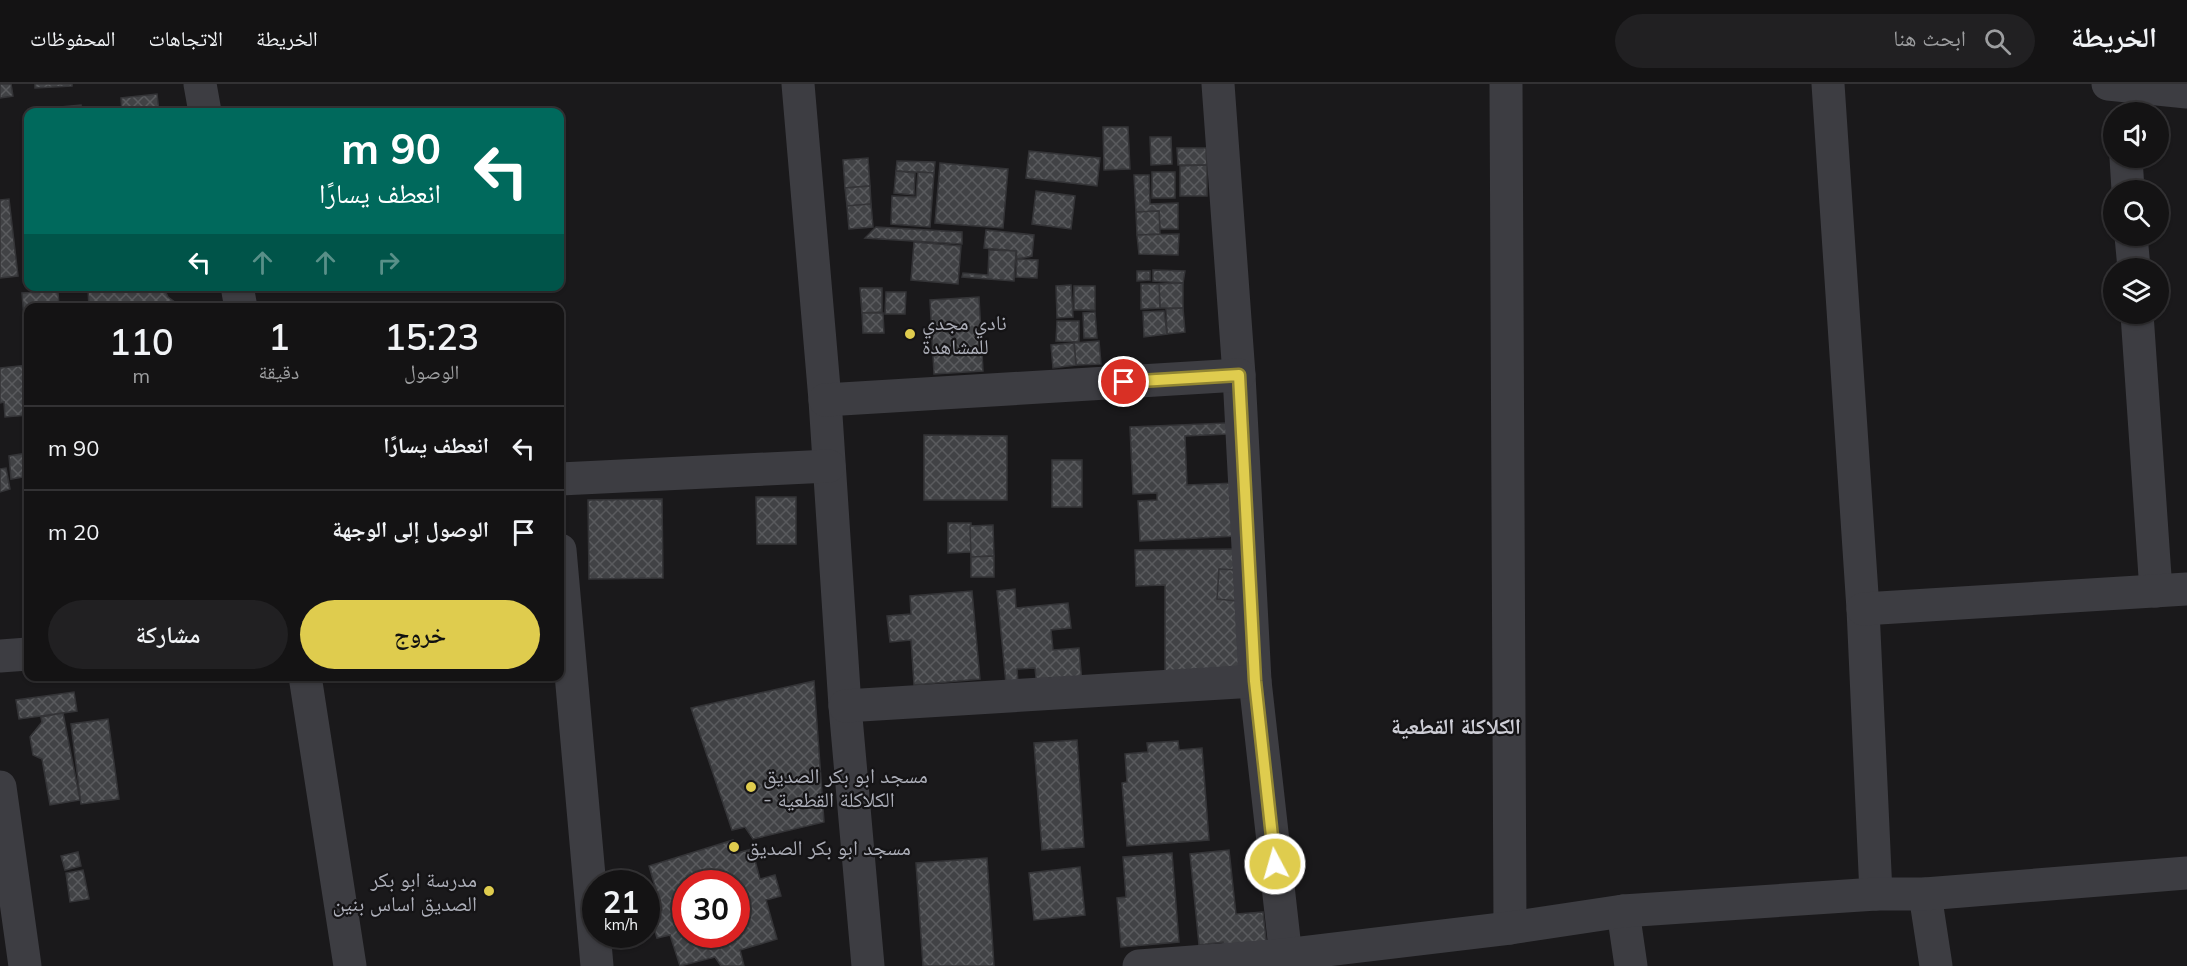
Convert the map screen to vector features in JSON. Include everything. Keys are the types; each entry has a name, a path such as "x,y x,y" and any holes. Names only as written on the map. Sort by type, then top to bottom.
{"street":[{"path":"200,84 204,108"},
{"path":"798,84 825,400 845,706 868,966"},
{"path":"1218,84 1239,375 1255,681 1286,961"},
{"path":"1506,84 1510,928"},
{"path":"1828,84 1863,609 1876,894"},
{"path":"2118,91 2187,92"},
{"path":"1863,609 2172,590 2138,324"},
{"path":"825,400 1239,375"},
{"path":"564,479 829,466"},
{"path":"564,595 597,966"},
{"path":"0,656 24,654"},
{"path":"306,681 350,966"},
{"path":"845,706 1255,681"},
{"path":"0,787 25,966"},
{"path":"1139,966 1286,961 1623,911 1876,894 1925,894 2187,873"},
{"path":"1925,894 1936,966"},
{"path":"1623,911 1631,966"}],"building":[{"path":"0,84 11,84 13,96 0,98"},
{"path":"35,84 72,84 72,86 35,88"},
{"path":"157,94 159,108 122,108 121,98"},
{"path":"81,105 81,108 50,108"},
{"path":"1103,127 1128,127 1130,169 1104,170"},
{"path":"1150,137 1171,137 1172,164 1151,165"},
{"path":"1177,148 1206,148 1207,165 1178,165"},
{"path":"1029,151 1100,158 1097,186 1026,178"},
{"path":"868,158 870,186 845,188 843,160"},
{"path":"897,161 935,162 934,173 896,171"},
{"path":"940,163 1008,169 1003,228 935,223"},
{"path":"1207,165 1207,196 1180,196 1180,166"},
{"path":"896,171 915,173 914,195 894,193"},
{"path":"918,172 934,173 930,227 891,224 892,196 916,197"},
{"path":"1152,172 1175,172 1175,198 1152,198"},
{"path":"1134,175 1149,175 1150,204 1178,203 1178,229 1160,229 1159,211 1136,212"},
{"path":"870,186 871,204 847,206 845,188"},
{"path":"1036,191 1075,196 1071,229 1032,224"},
{"path":"9,199 18,276 0,278 0,200"},
{"path":"871,204 873,227 849,229 847,206"},
{"path":"1159,211 1160,234 1137,235 1136,212"},
{"path":"876,227 962,232 962,244 865,238"},
{"path":"986,230 1034,235 1032,256 1017,259 1016,251 984,248"},
{"path":"1179,234 1178,255 1139,254 1137,235"},
{"path":"914,242 961,246 958,284 911,280"},
{"path":"989,250 1016,251 1014,281 962,277 963,273 988,275"},
{"path":"1017,259 1038,260 1037,278 1016,277"},
{"path":"1153,270 1185,271 1183,283 1153,281"},
{"path":"1137,271 1150,271 1150,280 1137,281"},
{"path":"1183,283 1183,308 1160,308 1159,284"},
{"path":"1141,284 1159,284 1160,308 1141,309"},
{"path":"1071,285 1073,317 1057,318 1056,286"},
{"path":"1074,286 1095,286 1095,310 1074,310"},
{"path":"860,288 882,288 882,312 862,313"},
{"path":"58,291 59,303 24,303 24,318 22,293"},
{"path":"88,291 165,291 168,297 176,303 89,303"},
{"path":"886,292 906,292 905,314 885,314"},
{"path":"979,297 983,371 934,374 930,300"},
{"path":"1183,308 1185,332 1167,334 1166,309"},
{"path":"1164,311 1167,334 1144,337 1143,312"},
{"path":"1095,312 1097,338 1084,338 1083,313"},
{"path":"862,313 883,313 884,333 863,333"},
{"path":"1057,321 1079,321 1079,342 1056,341"},
{"path":"1099,341 1101,364 1076,365 1074,343"},
{"path":"1074,343 1076,365 1053,368 1051,345"},
{"path":"24,365 24,415 5,417 4,402 0,403 0,368"},
{"path":"1227,423 1228,434 1185,436 1187,485 1235,483 1237,536 1140,541 1138,501 1157,500 1157,493 1133,494 1130,427"},
{"path":"924,435 1007,436 1007,500 924,500"},
{"path":"24,454 24,477 11,479 9,456"},
{"path":"1052,460 1082,460 1082,507 1052,507"},
{"path":"6,468 10,489 0,492 0,469"},
{"path":"756,497 796,497 796,544 757,544"},
{"path":"662,499 663,578 589,579 588,500"},
{"path":"948,523 971,523 971,552 948,553"},
{"path":"993,525 994,556 971,557 970,526"},
{"path":"1238,549 1239,672 1165,672 1165,585 1136,586 1135,550"},
{"path":"994,556 994,577 971,577 971,557"},
{"path":"1219,569 1239,570 1237,601 1217,599"},
{"path":"1015,589 1016,608 1068,603 1071,628 1051,630 1053,650 1079,648 1082,683 1037,688 1035,668 1017,669 1018,683 1006,684 997,591"},
{"path":"972,591 980,679 914,685 911,640 890,642 887,616 911,614 910,596"},
{"path":"814,681 824,822 753,839 745,827 732,830 691,708"},
{"path":"74,692 77,711 19,719 16,700"},
{"path":"63,713 80,800 50,805 42,759 33,755 30,737 42,722 41,717"},
{"path":"108,719 119,799 81,804 71,724"},
{"path":"1077,740 1084,847 1042,850 1034,743"},
{"path":"1178,741 1179,750 1202,748 1209,840 1127,846 1122,783 1127,782 1125,754 1148,752 1147,743"},
{"path":"733,840 737,853 752,849 760,879 775,875 781,896 766,900 777,939 750,947 750,870 672,870 672,941 670,935 660,937 660,911 662,910 660,870 650,870 649,866"},
{"path":"1229,850 1236,914 1263,912 1267,948 1224,953 1223,942 1199,945 1190,854"},
{"path":"78,852 81,866 65,870 61,856"},
{"path":"1172,853 1179,942 1121,947 1117,898 1126,897 1123,857"},
{"path":"987,858 994,966 923,966 916,863"},
{"path":"1080,867 1085,915 1034,920 1029,873"},
{"path":"83,870 89,899 70,902 66,873"},
{"path":"674,948 747,948 740,950 744,966 721,966 715,957 680,966"}],"place":[{"name":"نادي مجدي للمشاهدة","path":"910,334"},
{"name":"مسجد ابو بكر الصديق - الكلاكلة القطعية","path":"751,787"},
{"name":"مسجد ابو بكر الصديق","path":"734,847"},
{"name":"مدرسة ابو بكر الصديق اساس بنين","path":"489,891"}],"district":[{"name":"الكلاكلة القطعية","path":"1456,726"}],"route":[{"path":"1124,382 1239,375 1255,681 1275,864"}]}
